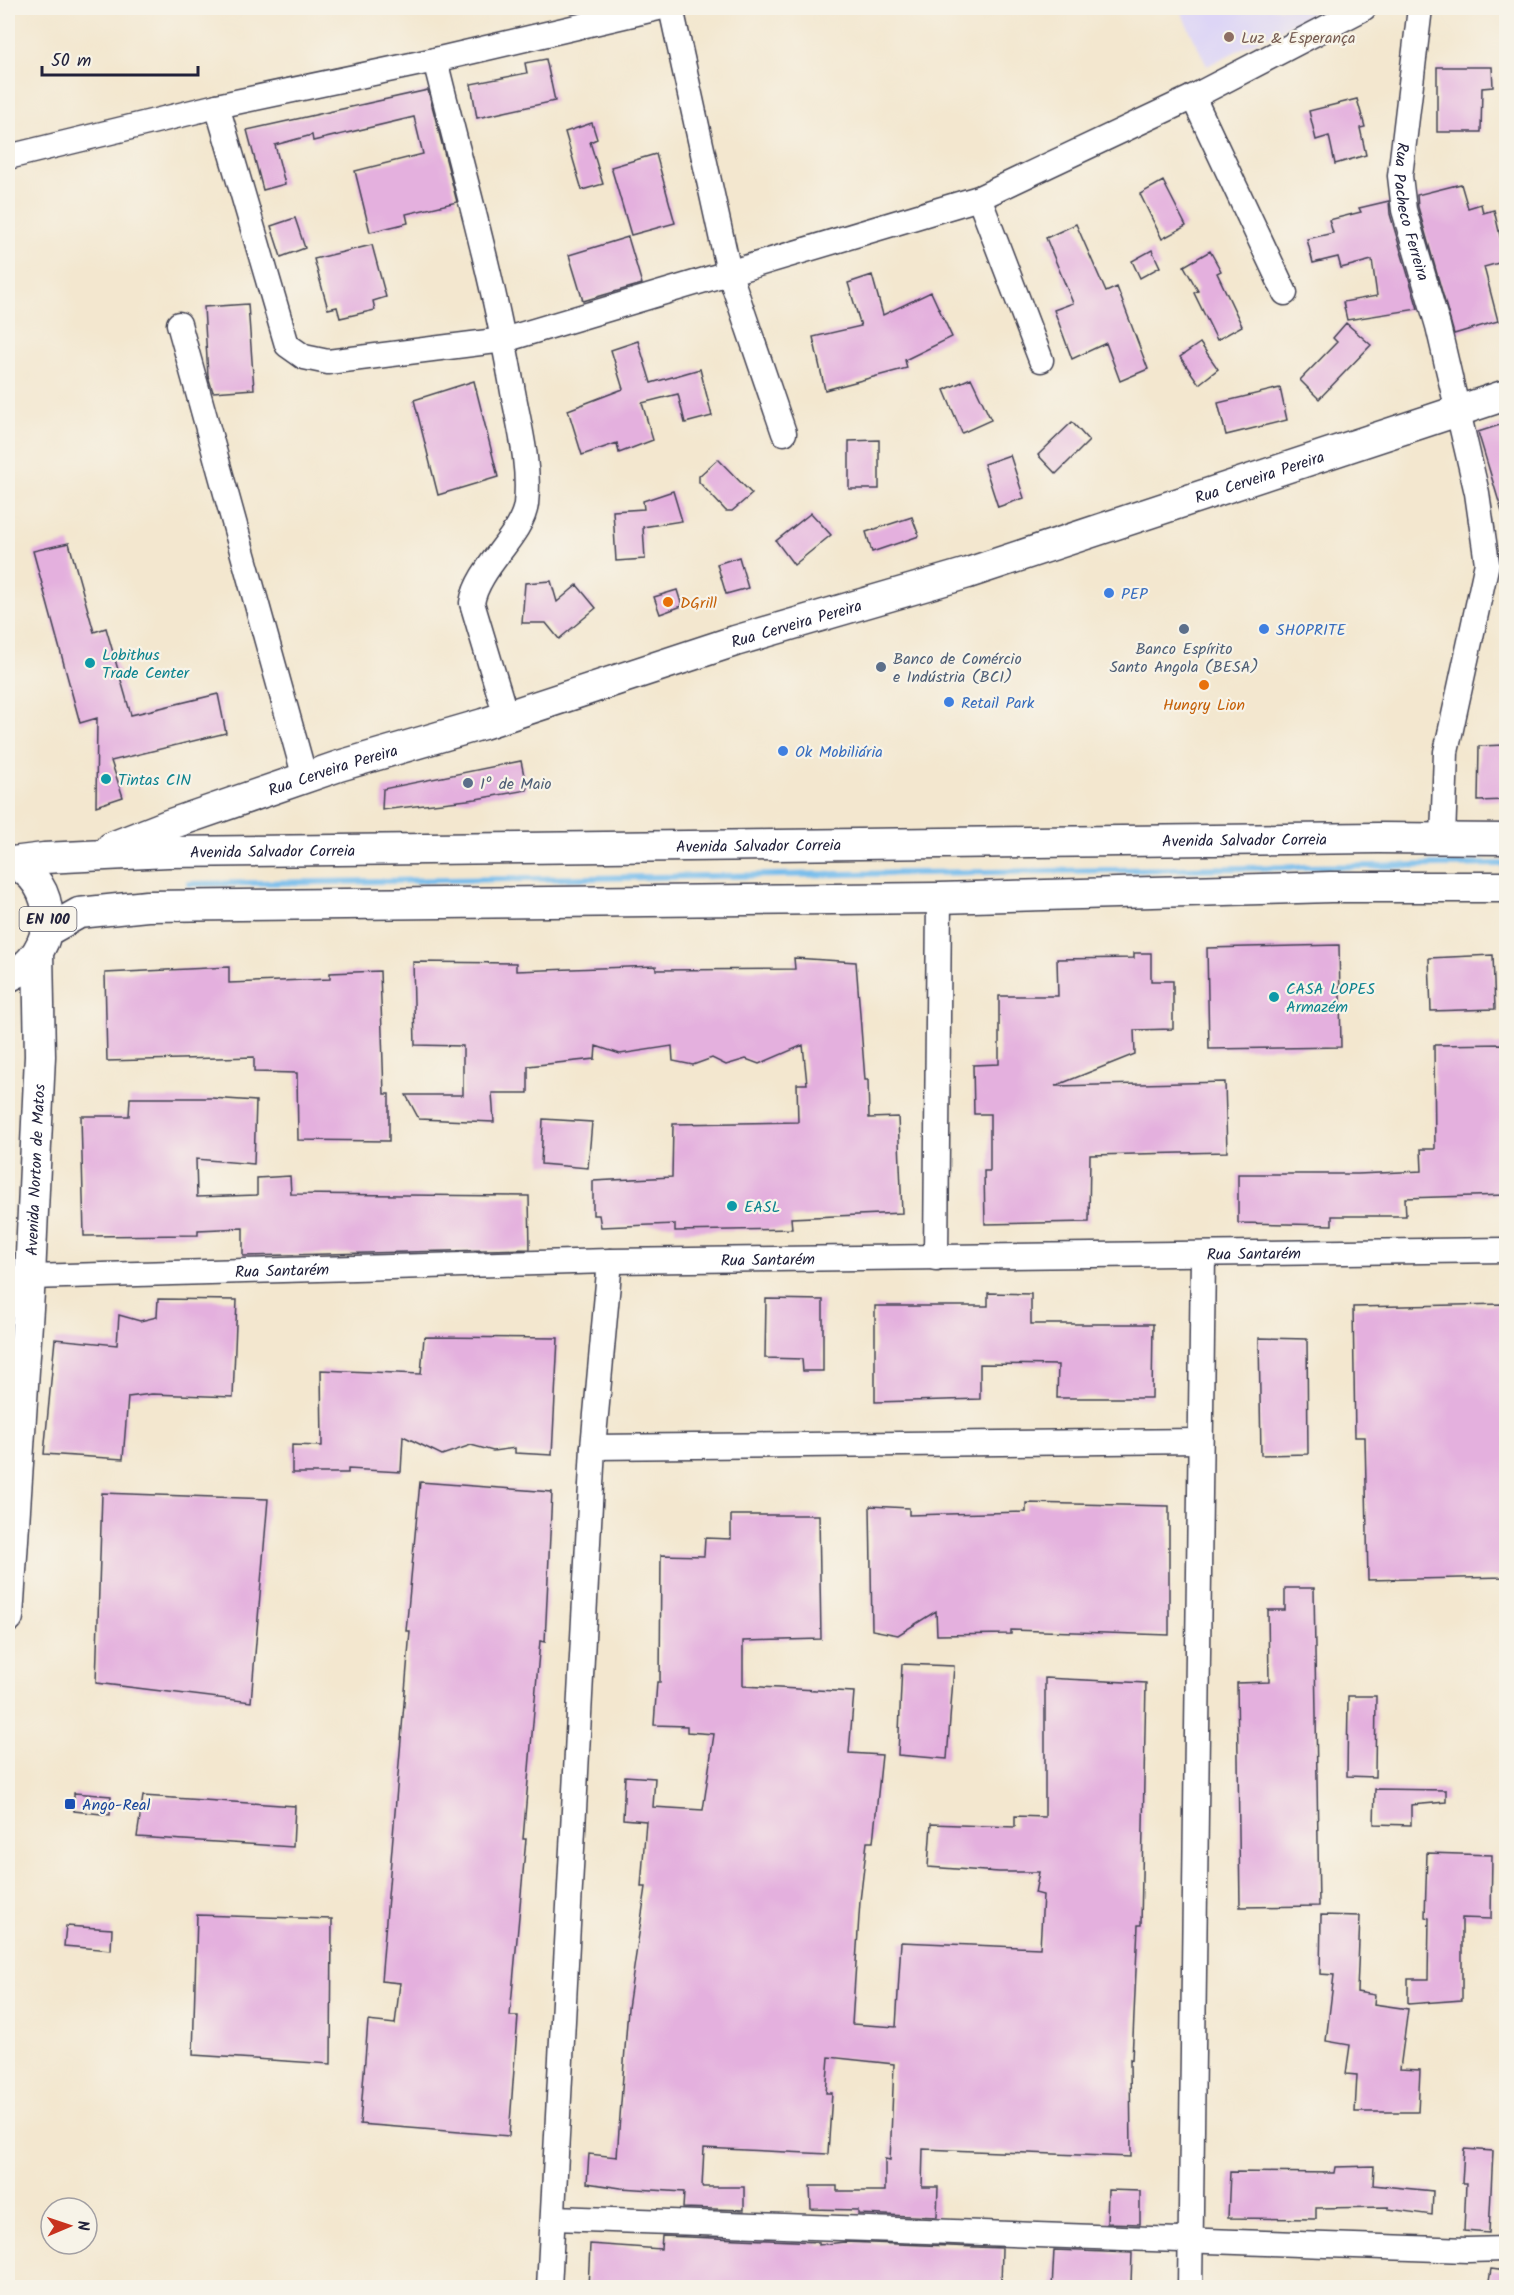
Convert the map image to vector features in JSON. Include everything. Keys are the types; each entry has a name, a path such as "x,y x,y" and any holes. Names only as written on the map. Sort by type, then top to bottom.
{"main road":[{"name":"Rua Cerveira Pereira","path":"87,857 168,825 305,778 506,716 735,641 968,573 1506,394"},
{"name":"Avenida Salvador Correia","path":"10,862 168,852 1307,838 1506,839"},
{"name":"EN 100","path":"8,977 21,970 42,942 47,908 31,876 10,862"},
{"path":"42,942 79,913 147,906 939,898 1331,887 1506,887"},
{"name":"Avenida Norton de Matos","path":"8,1617 30,1276 40,1056 42,942"}],"street":[{"path":"8,157 217,106 435,60 658,8"},
{"path":"671,8 729,272 784,433"},
{"path":"217,106 287,345 304,357 328,362 504,340 979,198 1192,98 1364,8"},
{"name":"Rua Pacheco Ferreira","path":"1420,8 1400,177 1404,210 1438,326 1477,493 1487,563 1446,752 1443,839"},
{"path":"435,60 504,340 528,474 525,507 518,523 475,588 472,603 506,716"},
{"path":"1192,98 1285,293"},
{"path":"979,198 1041,360"},
{"path":"179,324 305,778"},
{"path":"936,1258 939,898"},
{"name":"Rua Santarém","path":"30,1276 610,1261 1506,1250"},
{"path":"1190,2288 1203,1255"},
{"path":"549,2288 593,1447 610,1261"},
{"path":"593,1447 1200,1441"},
{"path":"554,2218 1467,2250 1506,2249"}],"shaded area":[{"name":"Luz & Esperança","path":"1179,8 1323,8 1207,66"}],"building":[{"path":"546,59 555,101 477,118 471,84 527,73 525,63"},
{"path":"1437,67 1492,67 1493,87 1482,88 1481,132 1437,132"},
{"path":"428,90 457,202 406,214 408,223 370,232 355,171 423,154 414,117 313,141 312,135 275,145 285,184 263,190 247,130"},
{"path":"1357,99 1365,127 1360,128 1366,155 1335,164 1329,136 1316,140 1309,111"},
{"path":"592,123 597,139 590,142 603,184 582,190 565,132"},
{"path":"656,154 675,223 631,235 611,167"},
{"path":"1163,181 1186,226 1162,239 1140,194"},
{"path":"1461,184 1468,208 1481,204 1483,213 1494,210 1506,261 1484,267 1498,321 1454,334 1418,207 1417,195"},
{"path":"1389,201 1390,214 1418,309 1347,320 1343,302 1377,296 1372,260 1341,268 1338,257 1313,263 1307,239 1333,233 1329,220 1361,212 1359,208"},
{"path":"295,218 305,248 281,257 271,226"},
{"path":"1076,224 1106,292 1117,287 1148,369 1120,381 1106,343 1072,359 1054,310 1073,303 1046,238"},
{"path":"628,237 642,284 583,301 569,255"},
{"path":"372,245 386,297 373,301 375,310 340,318 337,307 328,309 314,259"},
{"path":"1152,250 1160,267 1140,278 1132,261"},
{"path":"1210,251 1221,271 1217,273 1242,326 1217,340 1194,293 1198,291 1184,266"},
{"path":"872,275 883,315 931,292 952,337 905,360 907,368 825,390 813,337 861,326 848,283"},
{"path":"248,304 254,389 213,392 208,376 204,307"},
{"path":"1346,323 1371,345 1319,399 1300,380 1337,342 1333,338"},
{"path":"638,341 651,383 700,369 712,416 685,423 678,394 642,403 653,440 619,453 617,443 582,455 568,410 623,389 611,350"},
{"path":"1200,343 1218,369 1199,384 1180,357"},
{"path":"971,378 991,420 962,433 944,390"},
{"path":"474,381 498,477 438,495 414,400"},
{"path":"1280,388 1287,420 1226,435 1218,403"},
{"path":"1072,422 1089,441 1056,474 1038,455"},
{"path":"1506,423 1506,512 1502,512 1478,432"},
{"path":"879,440 879,489 849,489 849,441"},
{"path":"1010,455 1024,498 998,507 984,464"},
{"path":"718,459 752,494 732,511 726,511 699,482 699,476"},
{"path":"673,491 682,521 643,527 645,559 616,561 613,511 644,509 643,501"},
{"path":"811,513 831,535 794,565 776,541"},
{"path":"912,517 919,536 872,552 866,532"},
{"name":"Lobithus Trade Center","path":"69,543 94,632 106,628 131,715 218,694 226,733 111,761 123,797 96,806 97,718 80,723 33,551"},
{"path":"739,557 748,588 726,594 717,564"},
{"path":"551,581 557,602 577,585 596,608 559,639 546,623 522,623 525,583"},
{"name":"DGrill","path":"677,590 682,606 660,614 654,597"},
{"path":"1506,745 1506,800 1478,801 1479,746"},
{"name":"1º de Maio","path":"521,761 527,790 476,799 382,810 383,789"},
{"name":"CASA LOPES Armazém","path":"1339,945 1341,1047 1209,1049 1207,948"},
{"path":"1134,953 1151,953 1151,981 1173,981 1173,1029 1134,1030 1135,1054 1055,1086 1225,1082 1227,1152 1090,1155 1089,1222 985,1224 984,1171 990,1171 990,1114 974,1114 973,1065 999,1064 999,996 1058,996 1057,959 1134,958"},
{"path":"1493,955 1495,1009 1431,1011 1429,958"},
{"path":"794,958 856,962 865,1080 868,1080 869,1118 898,1117 902,1213 791,1218 792,1229 675,1231 675,1224 601,1227 599,1215 593,1215 593,1181 672,1177 673,1124 798,1122 797,1084 807,1084 803,1045 759,1064 746,1059 726,1065 712,1058 693,1065 673,1061 672,1046 620,1054 596,1046 595,1059 528,1066 528,1093 492,1093 494,1122 419,1119 406,1095 463,1095 463,1046 415,1045 413,962 516,963 516,971 656,966 656,970 795,969"},
{"path":"229,967 229,983 330,979 330,973 380,971 384,1094 389,1094 389,1141 298,1140 297,1073 254,1072 254,1057 107,1061 105,973"},
{"path":"1506,1044 1506,1195 1405,1198 1406,1216 1332,1216 1332,1225 1238,1223 1238,1174 1358,1174 1422,1171 1421,1149 1435,1149 1434,1045"},
{"path":"130,1098 211,1098 256,1101 254,1164 196,1159 197,1197 257,1195 257,1178 290,1176 291,1194 529,1196 530,1249 243,1256 243,1228 198,1230 198,1235 84,1236 81,1116 129,1116"},
{"path":"543,1119 592,1122 588,1168 541,1164"},
{"path":"988,1293 1031,1294 1031,1324 1153,1324 1152,1398 1057,1398 1058,1365 980,1364 980,1399 875,1402 875,1306 988,1306"},
{"path":"158,1299 237,1300 233,1397 152,1394 128,1397 123,1459 44,1454 55,1339 117,1345 119,1315 140,1321 157,1317"},
{"path":"766,1299 823,1300 823,1371 803,1371 802,1359 765,1358"},
{"path":"1506,1304 1506,1577 1368,1580 1365,1437 1355,1437 1353,1307"},
{"path":"424,1337 558,1338 552,1455 515,1453 515,1448 493,1451 471,1445 442,1455 403,1436 401,1472 348,1469 348,1473 292,1473 292,1445 322,1446 321,1370 421,1374"},
{"path":"1259,1338 1307,1339 1308,1454 1261,1455"},
{"path":"420,1482 552,1492 545,1642 540,1641 523,1839 526,1839 510,2016 518,2016 509,2136 360,2124 368,2021 395,2024 400,1983 381,1981 410,1631 406,1631"},
{"path":"102,1493 268,1499 251,1702 96,1683"},
{"path":"1026,1503 1169,1506 1169,1635 1011,1630 1011,1634 937,1635 936,1611 898,1635 872,1630 870,1506 909,1508 909,1515 1026,1512"},
{"path":"731,1515 819,1515 821,1639 743,1641 743,1686 854,1692 849,1753 882,1755 873,1842 867,1842 860,1901 852,2024 896,2027 901,1942 1040,1948 1043,1895 1035,1893 1039,1872 928,1867 931,1824 1015,1827 1015,1816 1045,1817 1045,1678 1146,1683 1141,1925 1138,1925 1132,2060 1130,2059 1131,2157 923,2149 922,2187 938,2187 937,2217 858,2214 858,2210 811,2209 810,2186 837,2186 837,2191 885,2191 885,2159 890,2160 894,2064 829,2057 826,2093 832,2093 828,2154 704,2148 702,2187 744,2187 744,2210 683,2208 684,2192 621,2188 587,2183 589,2154 617,2157 628,2008 646,1887 641,1887 646,1821 623,1819 625,1776 655,1778 653,1807 703,1810 714,1734 687,1732 687,1726 654,1725 657,1682 660,1682 661,1555 704,1556 705,1538 731,1539"},
{"path":"1285,1588 1314,1588 1319,1906 1240,1907 1237,1683 1269,1682 1268,1610 1285,1610"},
{"path":"902,1664 954,1666 947,1759 898,1755"},
{"path":"1348,1696 1376,1696 1375,1777 1347,1776"},
{"path":"1375,1789 1446,1790 1446,1802 1411,1805 1411,1825 1374,1824"},
{"path":"74,1793 111,1796 110,1815 74,1811"},
{"path":"143,1796 295,1806 293,1847 137,1837"},
{"path":"1427,1853 1492,1855 1491,1919 1462,1918 1462,2000 1408,2004 1408,1979 1428,1979 1429,1918 1425,1917"},
{"path":"197,1915 332,1919 331,2064 193,2055"},
{"path":"1321,1915 1360,1916 1357,1992 1375,1995 1374,2004 1408,2009 1400,2069 1420,2070 1418,2112 1355,2112 1357,2075 1346,2074 1350,2045 1326,2041 1334,1975 1320,1974"},
{"path":"66,1926 112,1929 111,1950 64,1946"},
{"path":"1464,2149 1493,2151 1489,2233 1464,2231 1466,2183 1462,2183"},
{"path":"1374,2166 1373,2185 1433,2191 1432,2215 1388,2209 1389,2207 1316,2208 1316,2219 1228,2218 1230,2172 1334,2173 1335,2167"},
{"path":"1108,2190 1140,2191 1140,2224 1107,2223"},
{"path":"662,2236 819,2242 819,2245 844,2242 1002,2248 1001,2288 588,2288 590,2244 661,2249"},
{"path":"1054,2250 1132,2253 1131,2284 1109,2283 1109,2288 1052,2288"},
{"path":"1491,2269 1506,2271 1506,2288 1488,2288"}],"waterway":[{"path":"189,884 1506,864"}],"place":[{"name":"Luz & Esperança","path":"1229,37"},
{"name":"PEP","path":"1109,593"},
{"name":"DGrill","path":"668,602"},
{"name":"Banco Espírito Santo Angola (BESA)","path":"1184,629"},
{"name":"SHOPRITE","path":"1264,629"},
{"name":"Lobithus Trade Center","path":"90,663"},
{"name":"Banco de Comércio e Indústria (BCI)","path":"881,667"},
{"name":"Hungry Lion","path":"1204,685"},
{"name":"Retail Park","path":"949,702"},
{"name":"Ok Mobiliária","path":"783,751"},
{"name":"Tintas CIN","path":"106,779"},
{"name":"1º de Maio","path":"468,783"},
{"name":"CASA LOPES Armazém","path":"1274,997"},
{"name":"EASL","path":"732,1206"},
{"name":"Ango-Real","path":"70,1804"}]}
